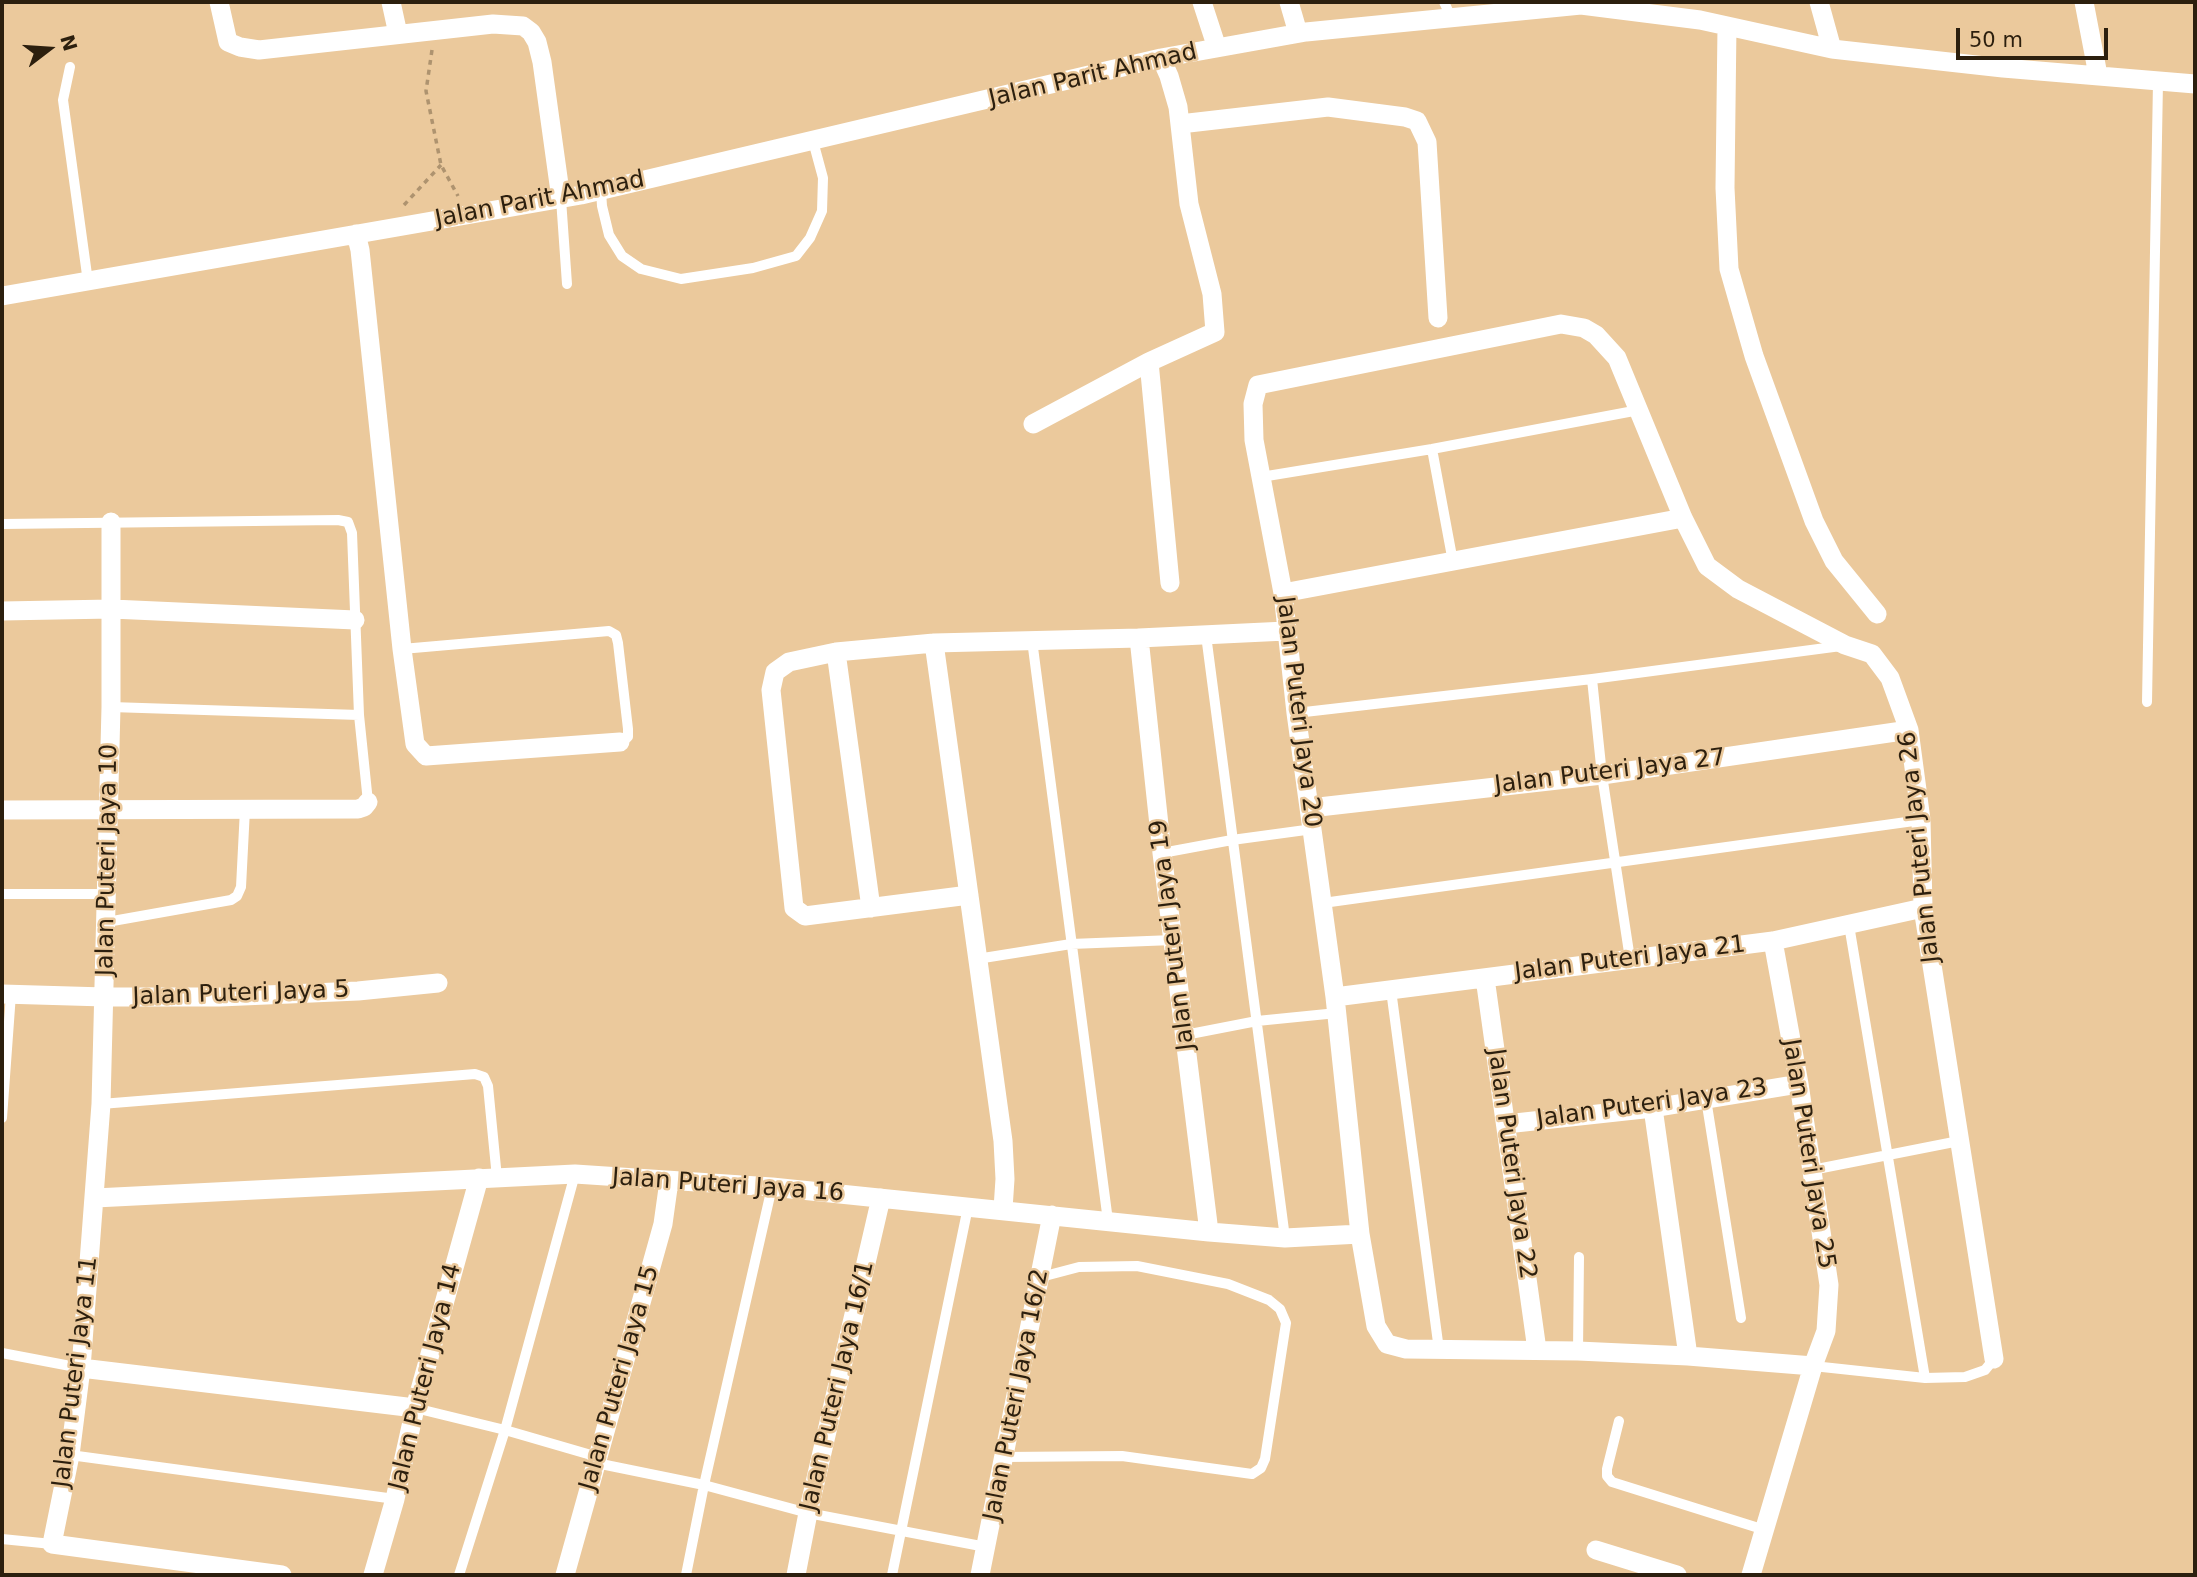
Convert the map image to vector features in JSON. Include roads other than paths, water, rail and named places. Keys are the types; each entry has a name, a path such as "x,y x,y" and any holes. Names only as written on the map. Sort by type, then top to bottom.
{"street":[{"path":"219,2 228,42 259,50 443,29 511,24 523,26 537,42 542,62 561,207"},
{"path":"391,2 398,34"},
{"path":"1202,2 1217,48"},
{"path":"1289,2 1298,33"},
{"path":"1819,2 1832,49"},
{"path":"2084,2 2098,75"},
{"name":"Jalan Parit Ahmad","path":"2,296 358,242 381,230 481,213 561,207 602,199 815,146 1165,67 1217,48 1448,10 1581,3 1697,11 1727,26 1832,49 2003,68 2098,75 2157,89 2195,84"},
{"path":"1727,26 1725,188 1729,269 1750,344 1814,521 1834,561 1877,614"},
{"path":"1034,424 1149,362 1215,331 1212,294 1189,204 1179,115 1165,67"},
{"path":"1179,115 1328,107 1381,113 1417,121 1427,142 1438,318"},
{"path":"358,242 402,649 415,744 426,756 620,742"},
{"name":"Jalan Puteri Jaya 26","path":"1561,324 1584,328 1596,335 1618,358 1683,518 1707,566 1738,589 1845,645 1872,654 1890,678 1909,730 1921,820 1923,908 1994,1359"},
{"name":"Jalan Puteri Jaya 20","path":"1438,1350 1406,1349 1387,1344 1376,1326 1360,1234 1336,1005 1296,713 1283,593 1261,477 1253,404 1258,385 1561,324"},
{"path":"1149,362 1170,583"},
{"path":"1283,593 1683,518"},
{"name":"Jalan Puteri Jaya 10","path":"95,1198 108,894 111,522"},
{"path":"2,611 112,609 355,620"},
{"path":"969,895 805,916 794,908 771,690 775,672 789,662 836,652 934,643 1286,631"},
{"name":"Jalan Puteri Jaya 19","path":"1139,638 1162,853 1209,1232"},
{"path":"934,643 1003,1141 1003,1209"},
{"path":"836,652 871,908"},
{"name":"Jalan Puteri Jaya 27","path":"1310,808 1602,775 1909,730"},
{"path":"2,810 358,809 368,802"},
{"name":"Jalan Puteri Jaya 21","path":"1336,1005 1391,990 1773,941 1923,908"},
{"name":"Jalan Puteri Jaya 25","path":"1751,1575 1813,1366 1826,1331 1829,1285 1799,1084 1773,941"},
{"name":"Jalan Puteri Jaya 22","path":"1486,978 1537,1350"},
{"name":"Jalan Puteri Jaya 5","path":"6,994 105,997 234,996 358,991 438,983"},
{"name":"Jalan Puteri Jaya 23","path":"1506,1124 1653,1108 1799,1084"},
{"path":"1653,1108 1688,1356"},
{"name":"Jalan Puteri Jaya 16","path":"95,1198 575,1174 772,1187 1285,1238 1360,1234"},
{"name":"Jalan Puteri Jaya 14","path":"373,1575 395,1499 415,1408 488,1178"},
{"name":"Jalan Puteri Jaya 15","path":"565,1575 663,1224 669,1181"},
{"name":"Jalan Puteri Jaya 11","path":"52,1544 70,1455 81,1368 95,1198"},
{"name":"Jalan Puteri Jaya 16/1","path":"796,1575 881,1198"},
{"name":"Jalan Puteri Jaya 16/2","path":"980,1575 1052,1215"},
{"path":"1438,1350 1537,1350 1688,1356 1813,1366"},
{"path":"81,1368 415,1408"},
{"path":"52,1544 282,1575"},
{"path":"1596,1550 1677,1575"}],"lane":[{"path":"70,67 63,100 88,282"},
{"path":"2147,702 2157,89"},
{"path":"602,199 609,235 622,256 641,269 681,279 764,265 796,256 810,238 822,211 823,177 815,146"},
{"path":"561,207 567,284"},
{"path":"1261,477 1432,449 1639,410"},
{"path":"1432,449 1453,562"},
{"path":"2,524 348,522 352,533 359,715 368,802"},
{"path":"402,649 609,631 616,635 618,643 628,729 628,737 620,742"},
{"path":"1206,635 1285,1238"},
{"path":"1032,639 1108,1221"},
{"path":"1296,713 1592,679 1845,645"},
{"path":"1592,679 1602,775 1630,959"},
{"path":"111,706 359,715"},
{"path":"107,922 231,900 237,896 241,887 244,809"},
{"path":"1323,902 1921,820"},
{"path":"1162,853 1233,839 1312,829"},
{"path":"2,894 108,894"},
{"path":"1849,925 1925,1378"},
{"path":"977,959 1070,944 1173,940"},
{"path":"1391,990 1438,1350"},
{"path":"2,1118 6,994"},
{"path":"1185,1035 1336,1005"},
{"path":"101,1104 475,1074 484,1077 488,1086 488,1178"},
{"path":"1706,1099 1741,1318"},
{"path":"1812,1170 1959,1141"},
{"path":"458,1575 505,1430 575,1174"},
{"path":"687,1575 704,1485 772,1187"},
{"path":"892,1575 968,1207"},
{"path":"1578,1352 1579,1257"},
{"path":"1004,1457 1122,1457 1252,1474 1261,1468 1265,1460 1286,1323 1280,1309 1269,1300 1228,1284 1137,1266 1079,1267 1041,1277"},
{"path":"2,1353 81,1368"},
{"path":"1813,1366 1925,1378 1965,1377 1985,1370 1994,1359"},
{"path":"415,1408 505,1430 597,1460 808,1513 986,1547"},
{"path":"1619,1420 1607,1469 1607,1476 1612,1482 1765,1530"},
{"path":"70,1455 395,1499"},
{"path":"2,1539 52,1544"}]}
